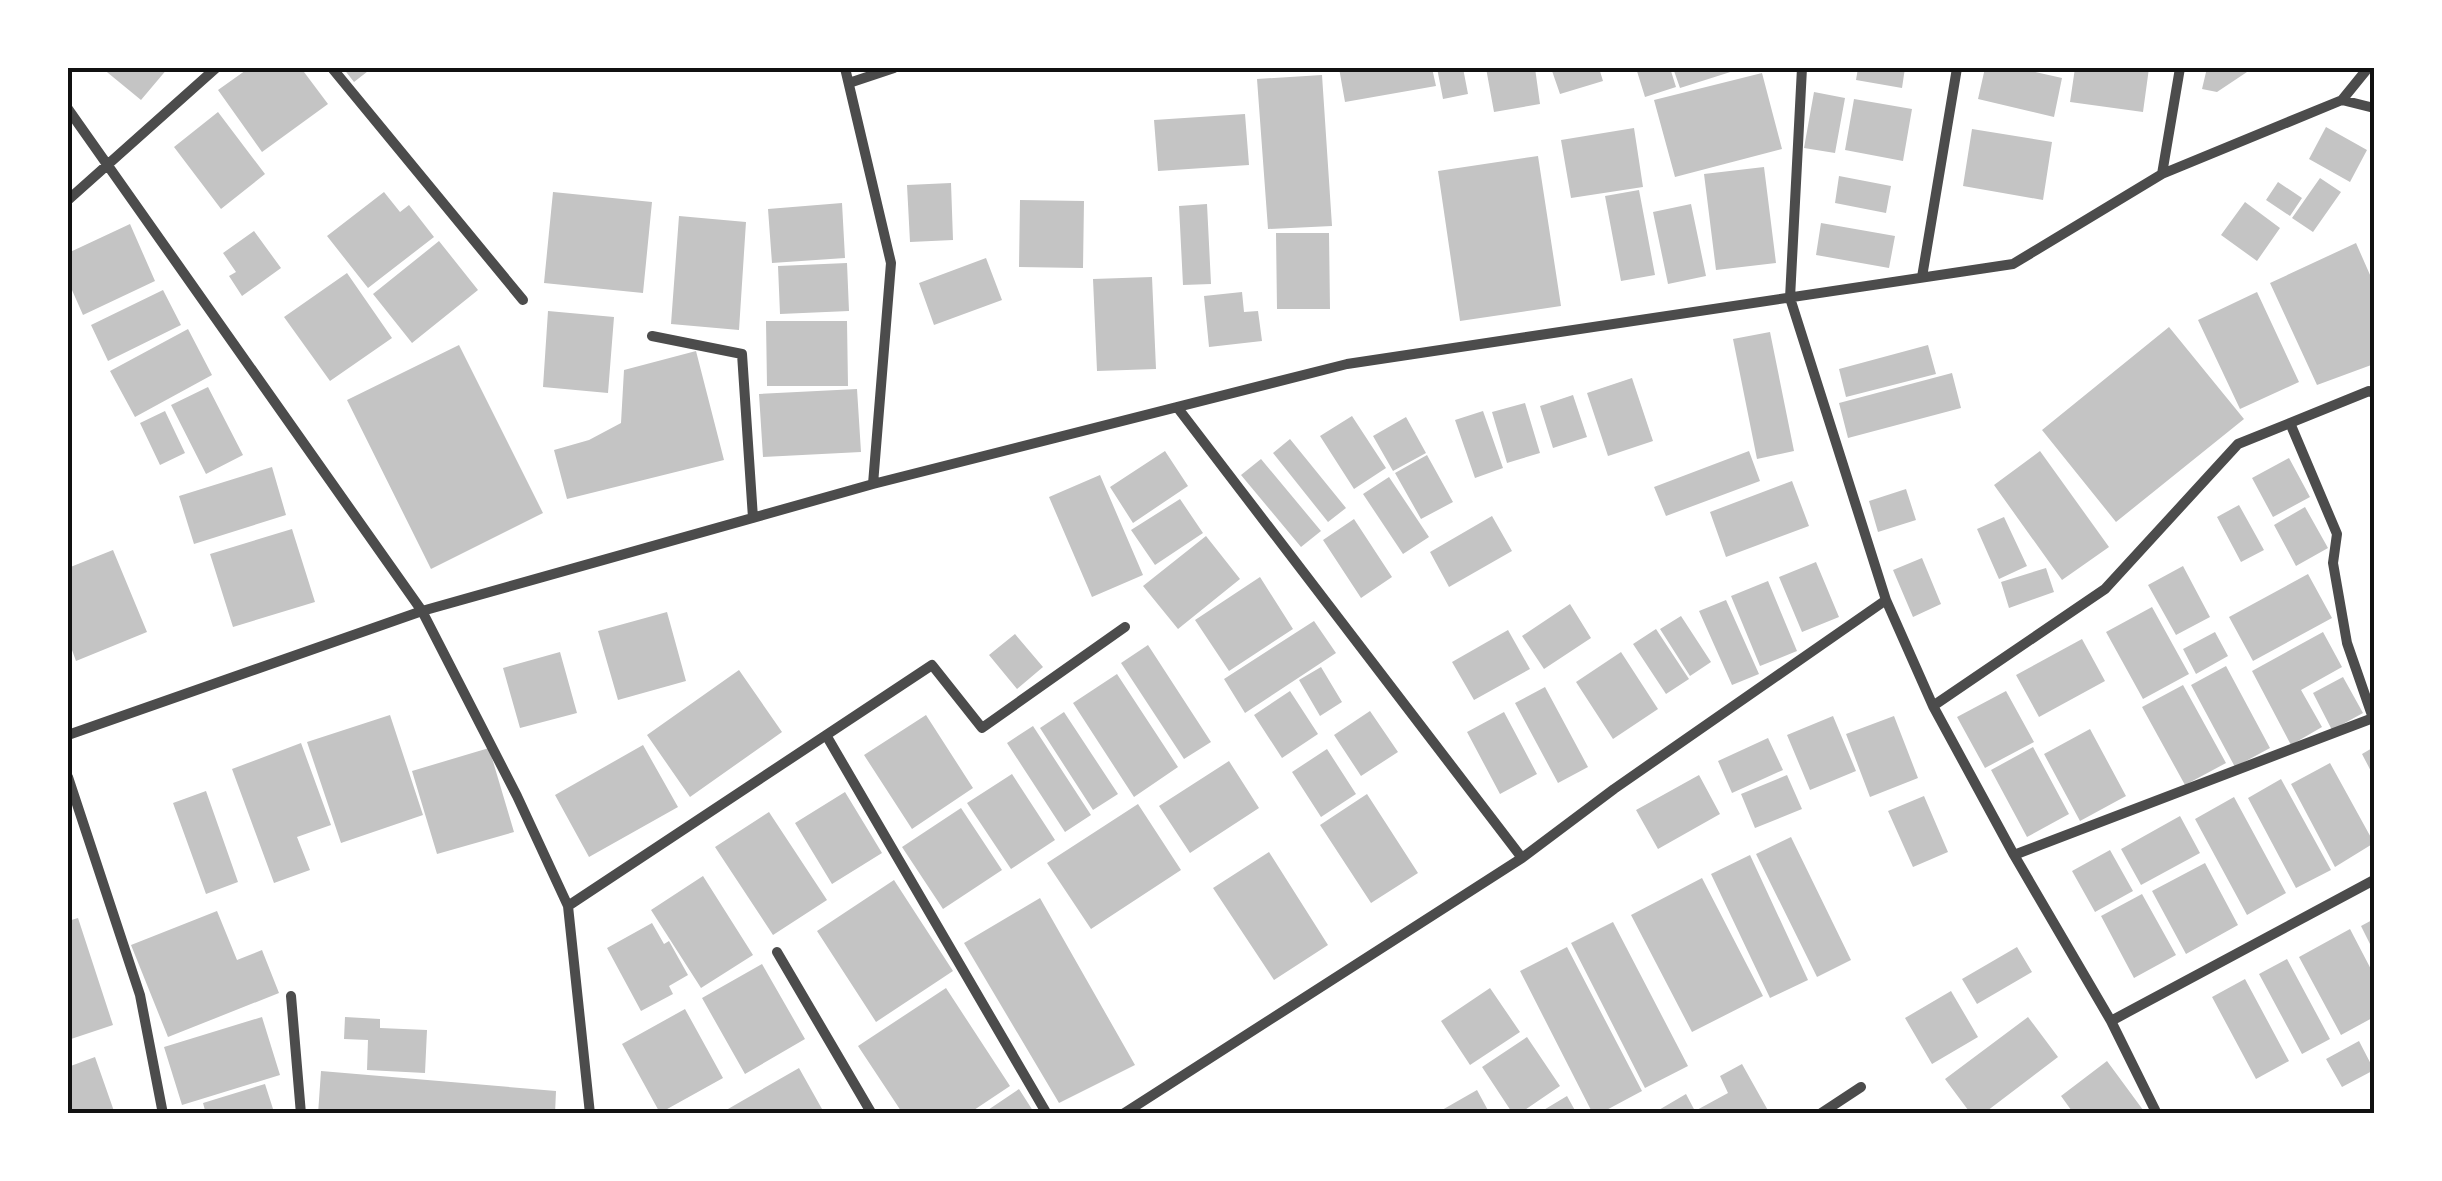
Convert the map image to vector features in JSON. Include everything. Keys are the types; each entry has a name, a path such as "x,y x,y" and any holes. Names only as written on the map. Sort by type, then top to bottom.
{"street":[{"path":"68,200 216,68"},
{"path":"332,68 523,300"},
{"path":"845,68 891,263 873,484"},
{"path":"849,84 894,68"},
{"path":"1802,68 1790,298 1886,600 1934,706 2014,856 2111,1022 2157,1114"},
{"path":"1922,278 1957,68"},
{"path":"2162,174 2180,68"},
{"path":"68,735 422,610 873,484 1347,364 2013,264 2162,174 2342,100 2368,68"},
{"path":"2342,100 2374,108"},
{"path":"68,109 422,610 568,906 590,1114"},
{"path":"652,336 742,354 753,518"},
{"path":"1934,706 2106,590 2238,444 2369,391 2374,393"},
{"path":"1177,408 1522,858"},
{"path":"2014,856 2372,718 2348,643 2333,563 2336,534 2290,423"},
{"path":"1123,1114 1522,858 1614,789 1886,600"},
{"path":"568,906 932,665 982,728 1125,627"},
{"path":"826,736 1047,1114"},
{"path":"68,777 140,996 163,1114"},
{"path":"2111,1022 2374,880"},
{"path":"777,952 872,1114"},
{"path":"291,996 301,1114"},
{"path":"1820,1114 1861,1087"}],"building":[{"path":"102,68 168,68 141,100"},
{"path":"249,68 301,68 328,104 262,152 218,90"},
{"path":"343,68 372,68 354,82"},
{"path":"1339,68 1432,68 1436,86 1345,102"},
{"path":"1437,68 1463,68 1468,94 1443,99"},
{"path":"1486,68 1535,68 1540,104 1494,112"},
{"path":"1551,68 1599,68 1603,81 1560,94"},
{"path":"1636,68 1670,68 1676,87 1645,97"},
{"path":"1673,68 1743,68 1680,88"},
{"path":"1858,68 1905,68 1902,88 1856,80"},
{"path":"1985,68 2017,68 2062,78 2054,117 1978,99"},
{"path":"2075,68 2149,68 2143,112 2070,102"},
{"path":"2207,68 2244,68 2247,72 2217,92 2202,89"},
{"path":"1762,73 1782,149 1675,177 1654,100"},
{"path":"1322,75 1332,226 1268,229 1257,79"},
{"path":"1814,92 1845,98 1835,153 1804,148"},
{"path":"1854,99 1912,109 1903,161 1845,150"},
{"path":"218,112 265,174 221,209 174,147"},
{"path":"1245,114 1249,165 1158,171 1154,120"},
{"path":"2326,127 2367,150 2350,182 2309,159"},
{"path":"1634,128 1643,187 1571,198 1561,140"},
{"path":"1972,129 2052,142 2043,200 1963,186"},
{"path":"1538,156 1561,306 1460,321 1438,171"},
{"path":"1764,167 1776,263 1716,270 1704,174"},
{"path":"1839,176 1891,186 1886,213 1835,203"},
{"path":"2320,178 2341,192 2313,232 2292,218"},
{"path":"2278,182 2302,198 2290,216 2266,200"},
{"path":"951,183 953,240 910,242 907,185"},
{"path":"1639,190 1655,275 1621,281 1605,196"},
{"path":"384,192 400,212 409,205 434,237 368,288 327,236"},
{"path":"553,192 652,202 643,293 544,283"},
{"path":"1020,200 1084,201 1083,268 1019,267"},
{"path":"2245,202 2280,228 2257,261 2221,235"},
{"path":"842,203 845,258 772,263 768,209"},
{"path":"1207,204 1211,284 1183,285 1179,206"},
{"path":"1691,204 1706,276 1668,284 1653,212"},
{"path":"679,216 746,222 739,330 671,324"},
{"path":"1821,223 1895,236 1889,268 1816,255"},
{"path":"130,224 155,281 83,315 68,281 68,253"},
{"path":"254,231 281,268 242,296 229,276 236,272 223,253"},
{"path":"1276,233 1329,233 1330,309 1277,309"},
{"path":"439,241 478,290 412,343 373,294"},
{"path":"2356,243 2374,284 2374,364 2317,385 2270,283"},
{"path":"986,258 1002,300 934,325 919,283"},
{"path":"847,263 849,311 780,314 778,266"},
{"path":"347,273 392,338 330,381 284,317"},
{"path":"1152,277 1156,369 1097,371 1093,279"},
{"path":"163,290 181,325 108,361 91,325"},
{"path":"1242,292 1244,312 1258,311 1262,341 1209,347 1204,296"},
{"path":"2257,292 2299,382 2240,409 2198,320"},
{"path":"548,311 614,317 608,393 543,387"},
{"path":"766,321 847,321 848,386 767,386"},
{"path":"2169,327 2244,419 2116,522 2042,430"},
{"path":"188,329 212,375 135,417 110,371"},
{"path":"1770,332 1794,451 1757,459 1733,339"},
{"path":"459,345 543,513 431,569 347,400"},
{"path":"1928,345 1936,374 1846,397 1839,369"},
{"path":"696,351 724,460 567,499 554,450 589,440 621,423 624,370"},
{"path":"1952,373 1961,408 1848,438 1839,403"},
{"path":"1632,378 1653,441 1608,456 1587,393"},
{"path":"208,387 243,455 206,474 171,405"},
{"path":"857,389 861,452 763,457 759,394"},
{"path":"1573,395 1587,437 1553,448 1540,406"},
{"path":"1525,403 1540,453 1507,463 1492,412"},
{"path":"165,411 185,453 160,465 140,423"},
{"path":"1483,411 1503,468 1475,478 1455,420"},
{"path":"1352,416 1386,468 1354,489 1320,436"},
{"path":"1406,417 1426,453 1393,471 1373,436"},
{"path":"1290,439 1346,508 1328,522 1273,453"},
{"path":"1165,451 1188,486 1133,523 1110,487"},
{"path":"1749,451 1760,481 1666,516 1654,487"},
{"path":"2040,451 2109,547 2062,580 1994,485"},
{"path":"1427,455 1453,502 1421,519 1395,473"},
{"path":"2289,458 2310,497 2273,517 2252,478"},
{"path":"1261,459 1321,531 1301,547 1241,475"},
{"path":"272,467 286,515 194,544 179,496"},
{"path":"1100,475 1143,575 1092,597 1049,497"},
{"path":"1389,477 1429,537 1403,554 1363,494"},
{"path":"1792,481 1809,526 1726,557 1710,512"},
{"path":"1906,489 1916,520 1878,532 1869,501"},
{"path":"1180,499 1203,533 1155,565 1131,530"},
{"path":"2239,505 2264,550 2241,562 2217,517"},
{"path":"2305,507 2328,548 2296,566 2274,525"},
{"path":"1492,516 1512,551 1449,587 1430,552"},
{"path":"2004,517 2027,566 1999,579 1977,529"},
{"path":"1354,519 1392,577 1361,598 1323,540"},
{"path":"292,529 315,602 233,627 210,554"},
{"path":"1206,536 1240,579 1178,629 1143,586"},
{"path":"113,550 147,632 76,661 68,639 68,568"},
{"path":"1922,558 1941,604 1913,617 1893,570"},
{"path":"1816,562 1839,617 1802,632 1779,577"},
{"path":"2183,566 2210,617 2176,635 2148,585"},
{"path":"2046,568 2054,592 2009,608 2001,582"},
{"path":"2308,574 2332,618 2253,661 2229,617"},
{"path":"1260,577 1293,629 1229,671 1195,620"},
{"path":"1768,581 1797,651 1760,666 1731,596"},
{"path":"1726,600 1759,674 1732,685 1699,611"},
{"path":"1570,604 1591,638 1544,669 1522,636"},
{"path":"2152,607 2189,674 2143,699 2106,632"},
{"path":"667,612 686,681 618,700 598,631"},
{"path":"1681,616 1711,662 1690,676 1660,629"},
{"path":"1314,621 1336,653 1245,713 1224,679"},
{"path":"1656,629 1689,679 1666,694 1633,644"},
{"path":"1508,630 1530,669 1474,700 1452,662"},
{"path":"2215,632 2228,656 2196,674 2183,649"},
{"path":"2323,632 2342,667 2301,690 2322,727 2291,745 2252,671"},
{"path":"1015,634 1043,667 1017,689 989,655"},
{"path":"2082,639 2105,681 2039,717 2016,675"},
{"path":"1148,645 1211,742 1184,759 1121,663"},
{"path":"560,652 577,713 520,728 503,668"},
{"path":"1621,652 1658,709 1613,739 1576,682"},
{"path":"2226,666 2270,748 2235,767 2191,685"},
{"path":"1321,667 1342,702 1320,716 1299,680"},
{"path":"739,670 782,732 690,797 647,735"},
{"path":"1117,674 1178,767 1134,797 1073,703"},
{"path":"2343,677 2363,713 2332,730 2313,693"},
{"path":"2183,685 2226,763 2185,785 2142,707"},
{"path":"1545,687 1588,767 1558,783 1515,703"},
{"path":"1290,691 1318,734 1282,758 1254,715"},
{"path":"2006,691 2034,742 1985,768 1957,717"},
{"path":"1370,711 1398,752 1361,776 1334,735"},
{"path":"1064,712 1118,794 1093,810 1040,728"},
{"path":"1504,712 1537,774 1500,794 1467,732"},
{"path":"390,715 423,815 341,843 307,742"},
{"path":"926,715 973,788 912,829 864,755"},
{"path":"1833,716 1856,771 1810,790 1787,735"},
{"path":"1894,716 1918,778 1870,797 1846,734"},
{"path":"1033,726 1091,815 1065,832 1007,743"},
{"path":"2090,729 2126,796 2080,821 2044,754"},
{"path":"1768,738 1783,770 1732,793 1718,761"},
{"path":"301,743 331,825 297,837 310,870 274,883 232,769"},
{"path":"643,745 678,807 589,857 555,795"},
{"path":"2033,747 2069,814 2027,837 1991,770"},
{"path":"2374,747 2374,777 2362,754"},
{"path":"489,748 514,832 437,854 412,771"},
{"path":"1327,749 1356,794 1321,817 1292,772"},
{"path":"1229,761 1259,808 1190,853 1159,806"},
{"path":"2330,763 2374,843 2335,867 2291,784"},
{"path":"1012,774 1055,840 1011,869 967,803"},
{"path":"1699,775 1720,814 1658,849 1636,810"},
{"path":"1787,775 1802,809 1755,828 1741,794"},
{"path":"2281,779 2331,870 2296,888 2248,798"},
{"path":"206,791 238,882 206,894 173,803"},
{"path":"845,792 882,853 832,884 795,823"},
{"path":"1367,794 1418,873 1371,903 1320,825"},
{"path":"1924,796 1948,852 1913,867 1888,811"},
{"path":"2234,797 2286,893 2247,915 2195,819"},
{"path":"1138,804 1181,870 1091,929 1047,863"},
{"path":"961,808 1002,870 943,909 902,847"},
{"path":"769,812 827,900 773,935 715,847"},
{"path":"2180,816 2200,853 2141,885 2121,849"},
{"path":"1791,837 1851,960 1817,977 1756,854"},
{"path":"2110,850 2133,891 2095,912 2072,871"},
{"path":"1269,852 1328,945 1274,980 1213,888"},
{"path":"1750,855 1808,980 1770,998 1711,874"},
{"path":"2205,863 2238,925 2186,954 2152,891"},
{"path":"703,876 753,955 701,988 651,910"},
{"path":"1702,878 1763,996 1692,1032 1631,915"},
{"path":"894,880 953,971 876,1022 817,931"},
{"path":"2142,894 2176,955 2134,978 2101,916"},
{"path":"1040,898 1135,1065 1059,1103 964,943"},
{"path":"217,911 237,960 262,950 279,993 168,1037 131,945"},
{"path":"78,918 113,1025 68,1040 68,921"},
{"path":"2374,919 2374,952 2361,926"},
{"path":"1613,922 1688,1066 1645,1088 1571,943"},
{"path":"652,923 664,944 669,941 688,975 669,986 673,994 641,1011 607,948"},
{"path":"2350,929 2374,975 2374,1017 2341,1035 2299,957"},
{"path":"1567,947 1642,1091 1599,1114 1593,1114 1520,971"},
{"path":"2017,947 2032,972 1977,1004 1962,979"},
{"path":"2287,959 2330,1039 2302,1054 2259,974"},
{"path":"762,964 805,1039 745,1074 702,998"},
{"path":"2245,979 2289,1061 2256,1079 2212,997"},
{"path":"946,988 1010,1086 968,1114 903,1114 858,1046"},
{"path":"1490,988 1520,1032 1470,1065 1441,1021"},
{"path":"1951,991 1978,1037 1932,1064 1905,1018"},
{"path":"685,1009 723,1078 660,1113 622,1044"},
{"path":"262,1017 280,1075 182,1105 164,1047"},
{"path":"345,1017 380,1019 380,1028 427,1030 425,1073 367,1070 368,1040 344,1039"},
{"path":"2028,1017 2058,1057 1983,1114 1971,1114 1945,1079"},
{"path":"1527,1037 1560,1086 1519,1114 1513,1114 1482,1067"},
{"path":"2359,1041 2374,1070 2342,1087 2326,1059"},
{"path":"95,1057 115,1114 68,1114 68,1067"},
{"path":"2107,1061 2146,1114 2074,1114 2061,1096"},
{"path":"1742,1064 1770,1114 1652,1114 1686,1094 1695,1111 1728,1093 1720,1076"},
{"path":"799,1068 822,1109 814,1114 730,1114 728,1109"},
{"path":"321,1071 556,1091 555,1114 318,1114"},
{"path":"265,1084 274,1112 206,1114 203,1103"},
{"path":"1019,1089 1035,1114 982,1114"},
{"path":"1477,1090 1490,1114 1435,1114"},
{"path":"1567,1096 1577,1114 1537,1114"}]}
